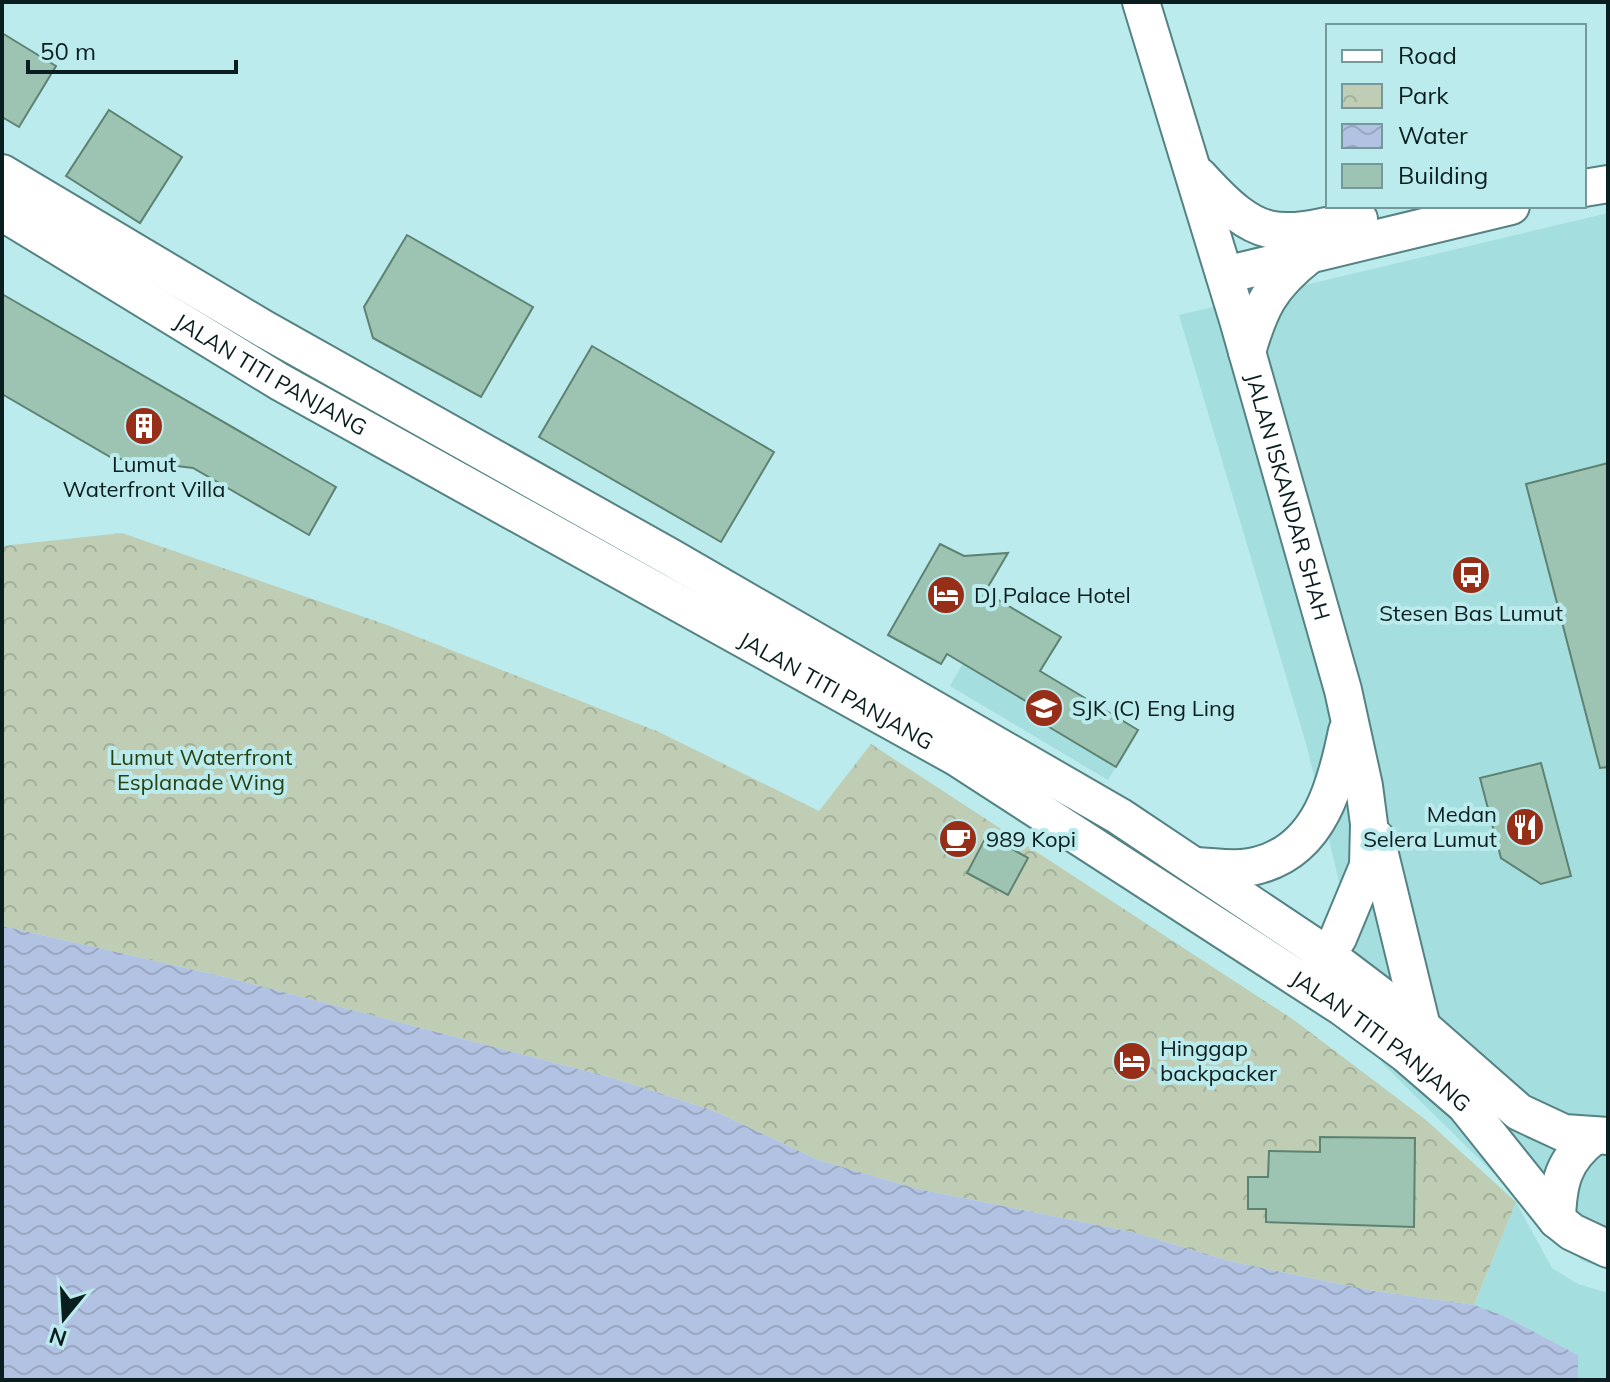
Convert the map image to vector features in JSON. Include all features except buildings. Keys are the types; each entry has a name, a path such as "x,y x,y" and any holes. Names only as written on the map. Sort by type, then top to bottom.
{"street":[{"name":"JALAN ISKANDAR SHAH","path":"1141,2 1247,352 1349,717 1364,786 1369,824 1368,866 1354,905 1307,985"},
{"path":"1586,164 1608,160"},
{"path":"1193,169 1234,214 1264,229 1320,228 1407,208"},
{"name":"JALAN TITI PANJANG","path":"2,173 250,321 975,731 1119,816 1327,955 1422,1027 1487,1086 1541,1125 1564,1133 1601,1136"},
{"path":"1586,188 1608,184"},
{"path":"1225,275 1503,208"},
{"name":"JALAN TITI PANJANG","path":"2,212 280,382 956,757 1307,985 1406,1054 1465,1105 1557,1220 1572,1232 1608,1249"},
{"path":"1247,352 1267,297 1283,276 1309,255"},
{"path":"485,493 502,462"},
{"path":"1195,866 1238,868 1260,865 1300,842 1327,806 1336,786 1349,717"},
{"path":"1364,786 1422,1027"},
{"path":"1557,1220 1562,1173 1577,1150 1601,1136"}],"shaded area":[{"path":"1608,213 1608,1269 1582,1261 1382,1063 1307,747 1179,315"},
{"name":"SJK (C) Eng Ling","path":"1000,599 1061,637 1040,672 1138,730 1108,780 950,686"},
{"path":"1516,1202 1552,1268 1578,1284 1608,1293 1608,1380 1578,1380 1578,1355 1504,1316 1474,1305"}],"green space":[{"name":"Lumut Waterfront Esplanade Wing","path":"122,533 390,626 659,732 819,811 871,744 1294,1020 1426,1120 1516,1202 1474,1305 1374,1291 1233,1262 1132,1232 918,1189 818,1160 714,1111 613,1078 225,977 2,926 2,546"}],"water":[{"path":"2,926 225,977 613,1078 714,1111 818,1160 918,1189 1132,1232 1233,1262 1374,1291 1474,1305 1504,1316 1578,1355 1578,1380 2,1380"}],"place":[{"name":"Lumut Waterfront Villa","path":"144,426"},
{"name":"Stesen Bas Lumut","path":"1471,575"},
{"name":"DJ Palace Hotel","path":"946,595"},
{"name":"SJK (C) Eng Ling","path":"1044,708"},
{"name":"Medan Selera Lumut","path":"1525,827"},
{"name":"989 Kopi","path":"958,839"},
{"name":"Hinggap backpacker","path":"1132,1061"}]}
